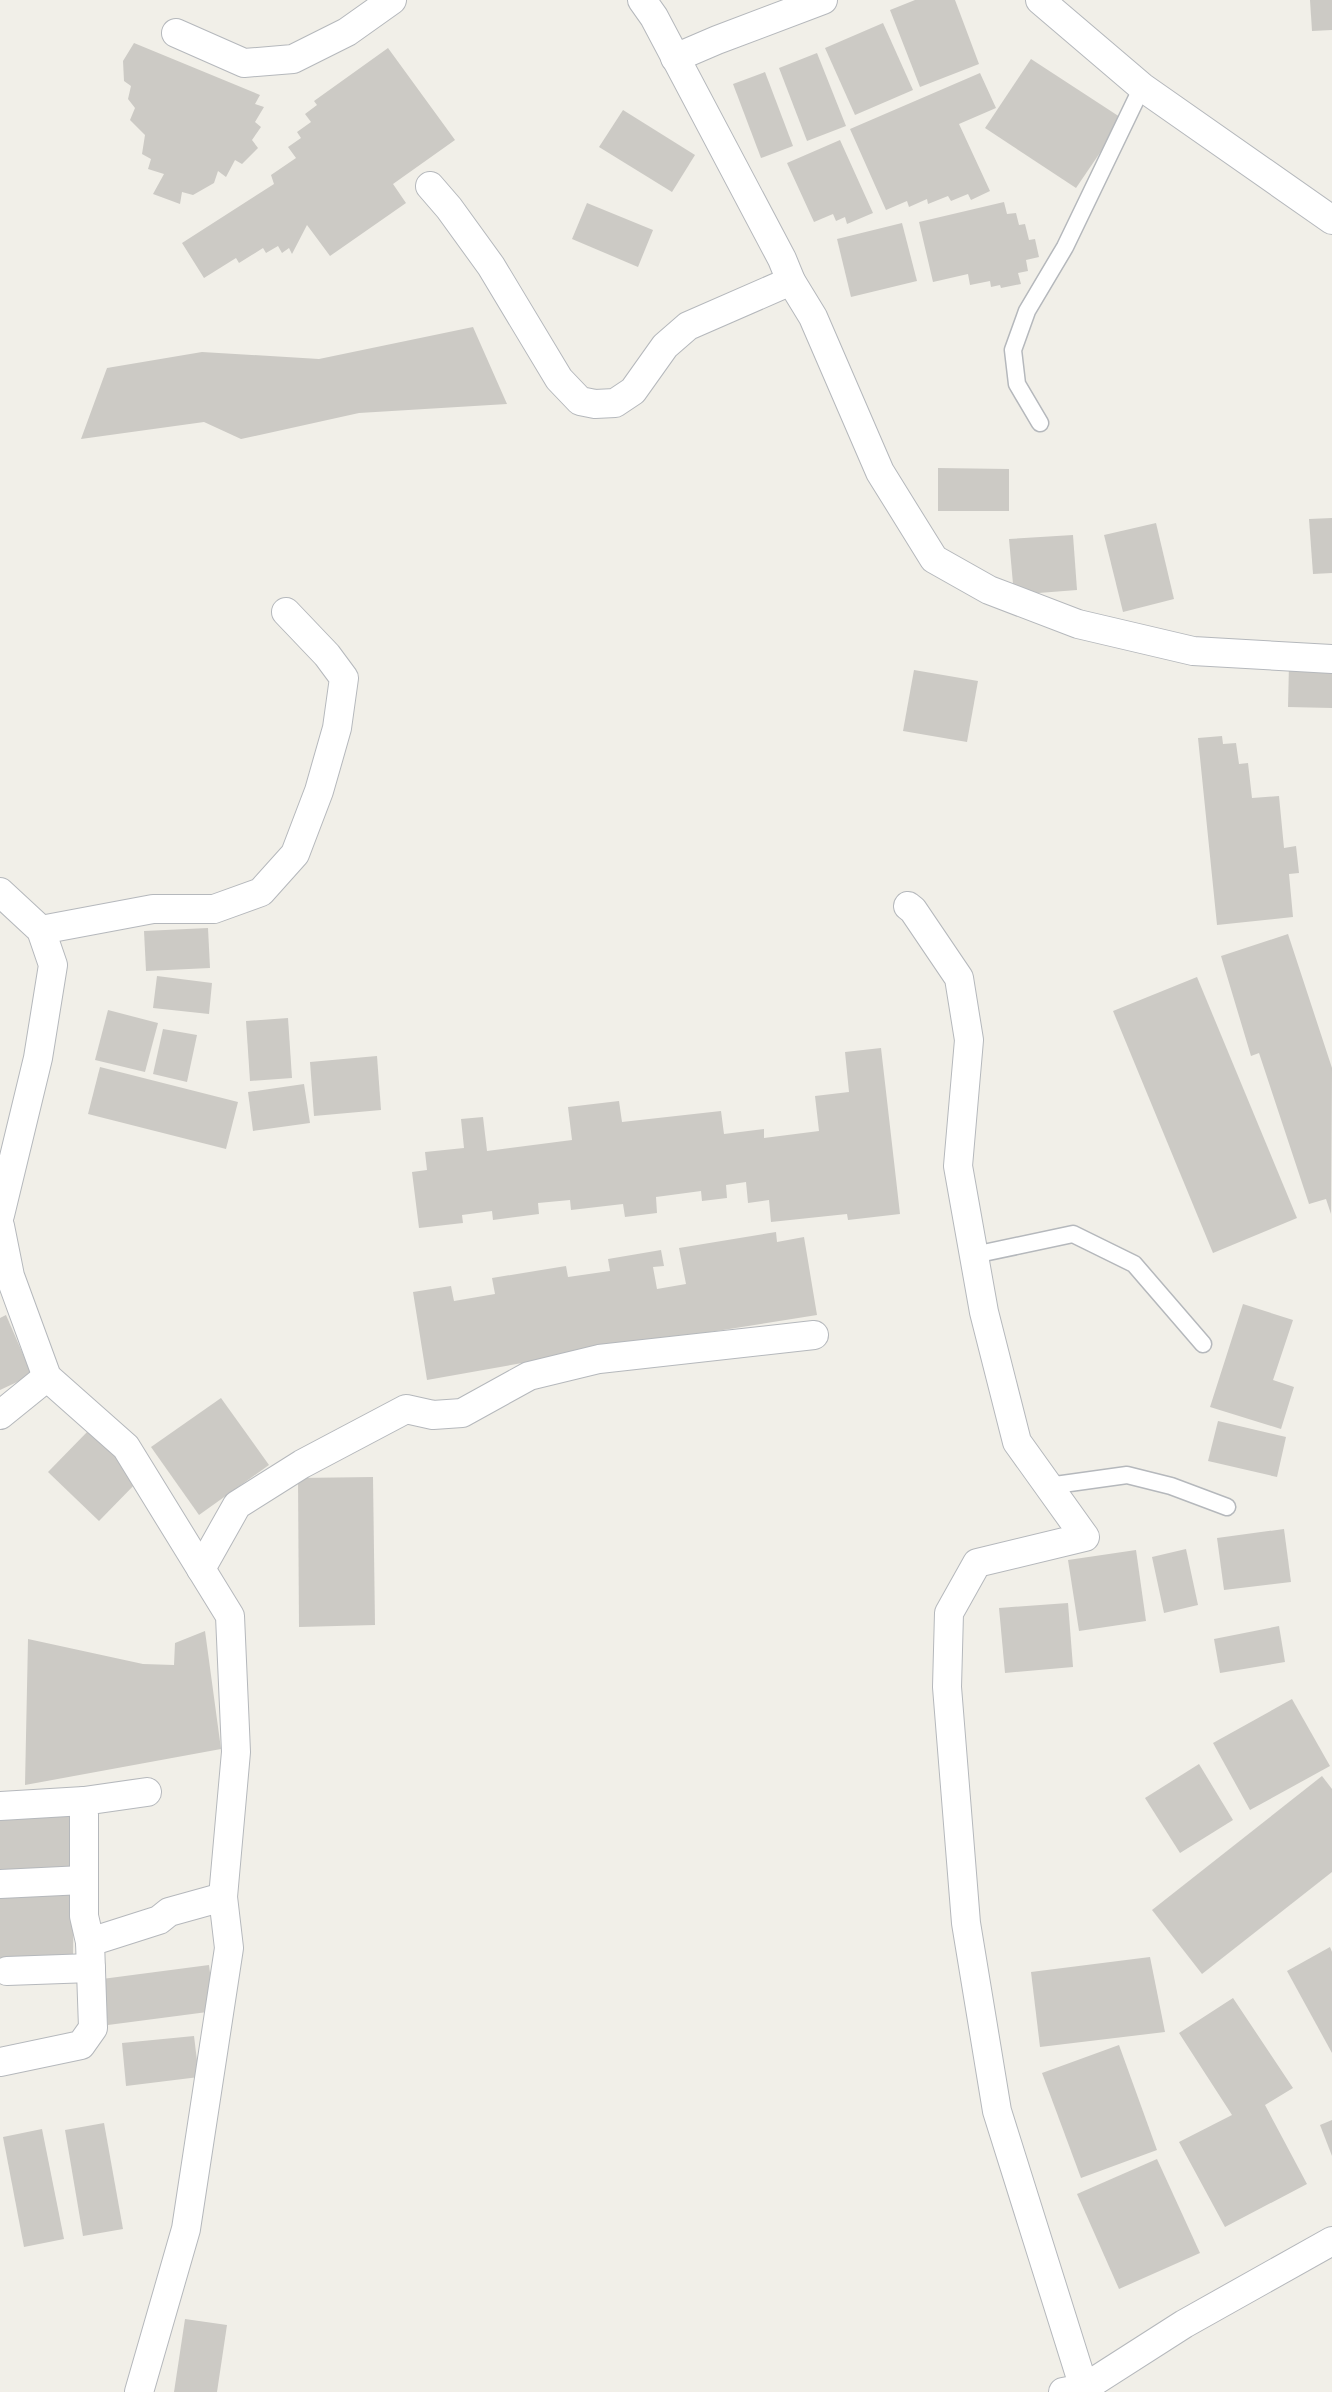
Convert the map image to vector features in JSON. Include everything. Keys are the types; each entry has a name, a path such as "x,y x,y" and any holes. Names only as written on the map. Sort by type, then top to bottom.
{"street":[{"path":"176,32 244,63 293,59 348,32 392,0"},
{"path":"642,0 782,258 791,281 813,317 880,472 934,559 988,590 1078,624 1193,651 1332,659"},
{"path":"675,58 823,0"},
{"path":"1040,0 1142,87 1332,220"},
{"path":"430,186 449,208 491,266 559,378 580,400 595,404 615,402 633,391 665,346 688,326 791,281"},
{"path":"40,930 153,909 214,909 261,892 295,854 319,791 335,737 344,678 327,655 286,612"},
{"path":"0,892 40,930 53,965 38,1058 0,1215"},
{"path":"908,906 914,910 959,978 969,1040 958,1166 984,1312 1017,1442 1086,1537 977,1563 949,1613 947,1687 966,1923 997,2111 1074,2390 1184,2324 1332,2241"},
{"path":"0,1226 10,1276 47,1377 126,1447 230,1616 236,1752 223,1897 229,1948 186,2229 140,2392"},
{"path":"201,1569 237,1505 302,1464 406,1409 433,1416 462,1413 529,1376 599,1359 814,1335"},
{"path":"0,1414 47,1377"},
{"path":"0,1806 84,1801 147,1792"},
{"path":"0,2062 81,2045 93,2028 90,1955 84,1916 84,1801"},
{"path":"0,1884 83,1880"},
{"path":"7,1971 90,1955 160,1920 169,1912 223,1897"}],"lane":[{"path":"1040,423 1017,384 1013,350 1027,311 1065,247 1142,87"},
{"path":"974,1255 1073,1234 1134,1264 1203,1344"},
{"path":"1048,1486 1127,1475 1171,1486 1227,1507"}],"building":[{"path":"915,0 955,0 979,64 920,87 890,10"},
{"path":"1310,0 1332,0 1332,30 1312,31"},
{"path":"883,23 913,90 855,115 825,48"},
{"path":"134,43 260,95 255,104 264,107 255,122 261,127 252,140 258,148 242,164 235,160 226,177 218,171 214,183 193,195 182,192 180,204 153,194 164,174 148,169 151,159 142,154 145,135 130,120 135,108 128,99 131,86 124,81 123,61"},
{"path":"388,48 455,140 393,184 406,203 330,256 307,225 292,254 289,248 282,253 278,246 266,253 263,248 239,263 236,258 204,278 182,243 274,184 271,175 296,158 288,147 301,138 297,132 311,122 305,114 317,105 314,101"},
{"path":"817,53 846,126 807,141 779,68"},
{"path":"1031,59 1123,119 1076,188 985,128"},
{"path":"765,72 793,146 761,158 733,84"},
{"path":"980,73 996,108 959,124 990,191 971,200 968,194 951,201 948,196 928,204 927,199 909,207 907,201 886,210 850,129"},
{"path":"623,110 695,155 672,192 599,147"},
{"path":"840,140 873,213 847,224 845,217 836,221 833,214 814,222 787,163"},
{"path":"1004,202 1007,214 1016,213 1019,225 1025,224 1029,240 1035,239 1039,257 1026,260 1028,271 1018,273 1021,284 1001,288 1000,285 991,287 990,281 970,285 968,274 933,282 919,222"},
{"path":"587,203 653,230 638,267 572,239"},
{"path":"902,223 917,281 851,297 837,239"},
{"path":"473,327 507,404 359,413 241,439 204,422 81,439 107,368 202,352 319,359"},
{"path":"938,468 1009,469 1009,511 938,511"},
{"path":"1332,518 1332,573 1313,574 1309,519"},
{"path":"1156,523 1174,599 1123,612 1104,535"},
{"path":"1073,535 1077,590 1014,595 1009,539"},
{"path":"1289,664 1332,665 1332,708 1288,707"},
{"path":"914,670 978,681 967,742 903,731"},
{"path":"1222,736 1223,744 1236,743 1239,764 1248,763 1252,798 1279,796 1284,848 1296,846 1299,873 1289,874 1293,917 1217,925 1198,738"},
{"path":"208,928 210,968 146,971 144,931"},
{"path":"1288,934 1332,1068 1331,1214 1326,1199 1309,1204 1259,1053 1251,1056 1221,956"},
{"path":"157,976 212,983 209,1014 153,1008"},
{"path":"1197,977 1297,1218 1213,1253 1113,1011"},
{"path":"108,1010 158,1023 145,1072 95,1060"},
{"path":"288,1018 292,1078 250,1081 246,1021"},
{"path":"163,1029 197,1035 187,1082 153,1074"},
{"path":"881,1048 900,1214 848,1220 847,1214 771,1222 769,1200 748,1203 746,1182 726,1185 727,1198 702,1201 701,1191 656,1197 657,1213 625,1217 623,1204 571,1210 570,1200 538,1203 539,1214 493,1220 492,1211 462,1215 463,1223 419,1228 412,1172 427,1170 425,1152 464,1148 461,1119 483,1117 487,1151 572,1140 568,1107 619,1101 622,1122 721,1111 724,1134 764,1129 764,1138 819,1131 815,1096 849,1092 845,1052"},
{"path":"377,1056 381,1110 314,1116 310,1062"},
{"path":"100,1067 238,1102 226,1149 88,1114"},
{"path":"304,1084 310,1123 253,1131 248,1092"},
{"path":"776,1232 777,1242 804,1237 817,1315 596,1350 427,1380 413,1292 451,1286 454,1301 495,1294 492,1278 566,1266 568,1277 610,1271 608,1259 661,1250 664,1266 653,1267 657,1289 686,1284 679,1248"},
{"path":"1243,1304 1293,1320 1273,1380 1294,1387 1281,1429 1210,1407"},
{"path":"6,1315 32,1375 0,1390 0,1318"},
{"path":"221,1398 269,1465 199,1515 151,1447"},
{"path":"1218,1421 1286,1437 1277,1477 1208,1461"},
{"path":"90,1429 141,1478 99,1521 48,1472"},
{"path":"373,1477 375,1625 299,1627 298,1478"},
{"path":"1284,1529 1291,1582 1224,1590 1217,1538"},
{"path":"1186,1549 1198,1605 1164,1613 1152,1557"},
{"path":"1136,1550 1146,1621 1079,1631 1068,1560"},
{"path":"1068,1603 1073,1667 1005,1673 999,1608"},
{"path":"1279,1626 1285,1662 1220,1673 1214,1639"},
{"path":"205,1631 221,1749 25,1785 28,1639 143,1664 174,1665 175,1643"},
{"path":"1292,1699 1330,1766 1250,1810 1213,1743"},
{"path":"1199,1764 1233,1820 1180,1853 1145,1798"},
{"path":"1322,1776 1332,1789 1332,1872 1202,1974 1152,1910"},
{"path":"75,1810 78,1871 0,1877 0,1812"},
{"path":"74,1889 73,1958 0,1962 0,1892"},
{"path":"1330,1947 1332,1952 1332,2053 1287,1971"},
{"path":"1150,1957 1165,2032 1040,2047 1031,1972"},
{"path":"209,1965 215,2011 108,2025 102,1979"},
{"path":"1233,1998 1293,2088 1265,2105 1307,2184 1225,2227 1179,2142 1232,2115 1179,2033"},
{"path":"194,2036 199,2077 126,2086 122,2043"},
{"path":"1119,2045 1157,2150 1081,2178 1042,2073"},
{"path":"1332,2120 1332,2156 1320,2125"},
{"path":"104,2123 123,2229 83,2236 65,2130"},
{"path":"42,2129 64,2239 24,2247 3,2137"},
{"path":"1157,2159 1200,2253 1119,2289 1077,2194"},
{"path":"185,2319 227,2325 217,2392 174,2392"}]}
